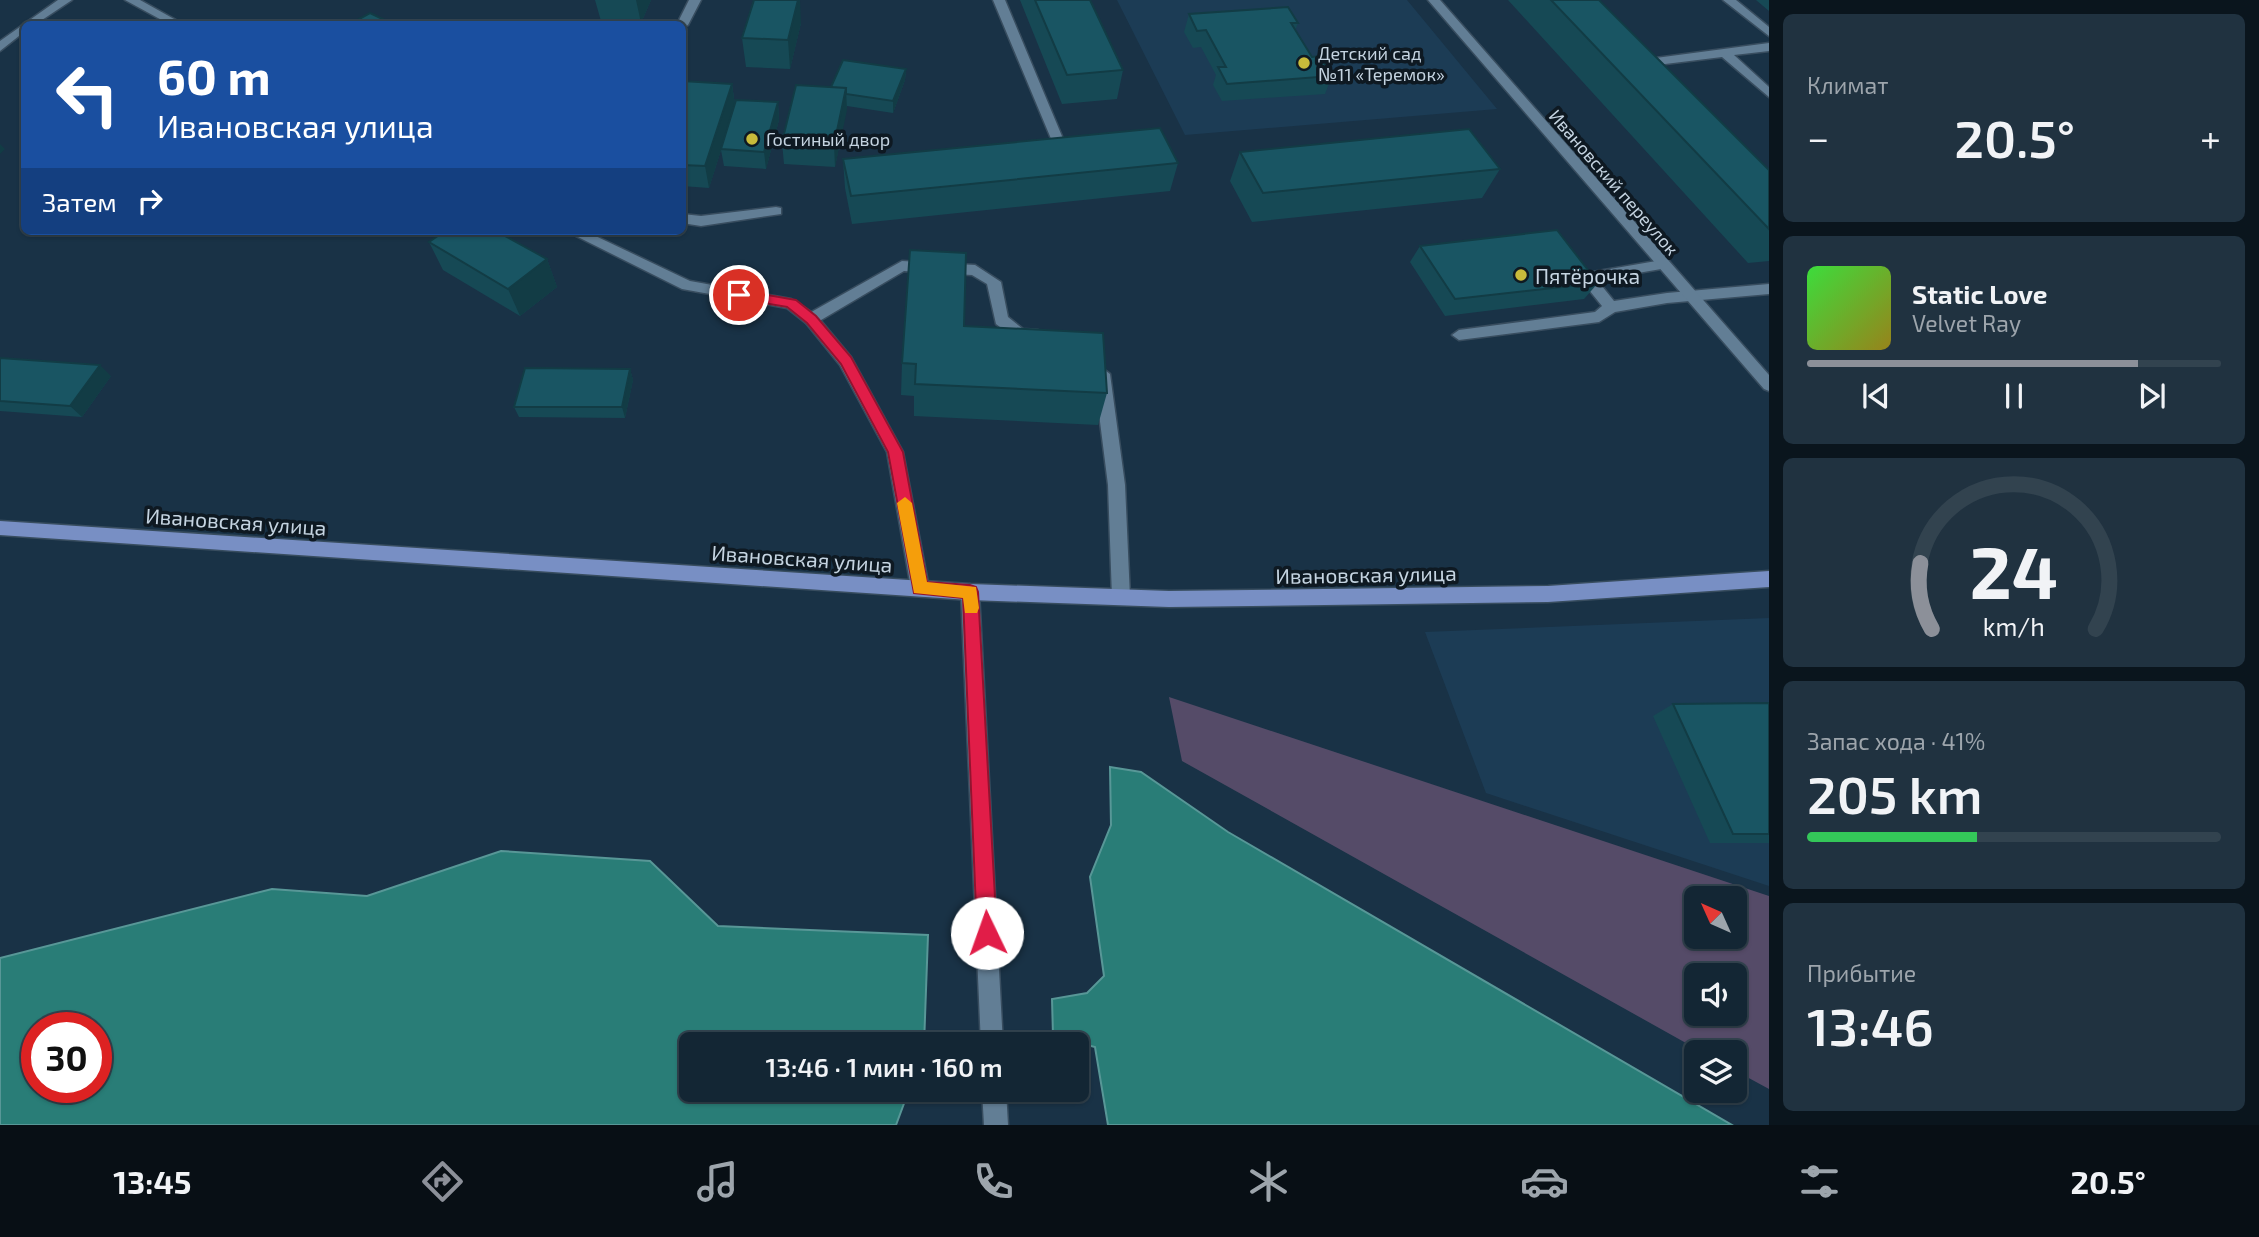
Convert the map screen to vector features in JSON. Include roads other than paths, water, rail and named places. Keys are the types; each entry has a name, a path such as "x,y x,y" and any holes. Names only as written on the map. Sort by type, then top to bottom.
{"main road":[{"name":"Ивановская улица","path":"0,528 970,592 1169,599 1548,594 1769,579"}],"street":[{"path":"34,21 66,0"},
{"path":"131,0 171,21"},
{"path":"684,21 695,0"},
{"path":"999,0 1063,153"},
{"name":"Ивановский переулок","path":"1434,0 1769,385"},
{"path":"1729,0 1769,33"},
{"path":"0,47 21,31"},
{"path":"1667,81 1644,58 1725,53 1769,47"},
{"path":"1725,53 1769,93"},
{"path":"686,219 701,221 775,211"},
{"path":"591,235 687,285 791,303 811,319 846,360 895,452 920,588"},
{"path":"1611,307 1583,272 1662,265"},
{"path":"811,319 902,266 975,270 994,282 1001,320 1020,334 1047,334"},
{"path":"1459,335 1600,317 1611,307 1689,296 1769,289"},
{"path":"1100,360 1114,450 1121,597"},
{"path":"970,592 991,1032"},
{"path":"995,1102 996,1125"}],"place":[{"name":"Детский сад №11 «Теремок»","path":"1304,63"},
{"name":"Гостиный двор","path":"752,139"},
{"name":"Пятёрочка","path":"1521,275"}]}
